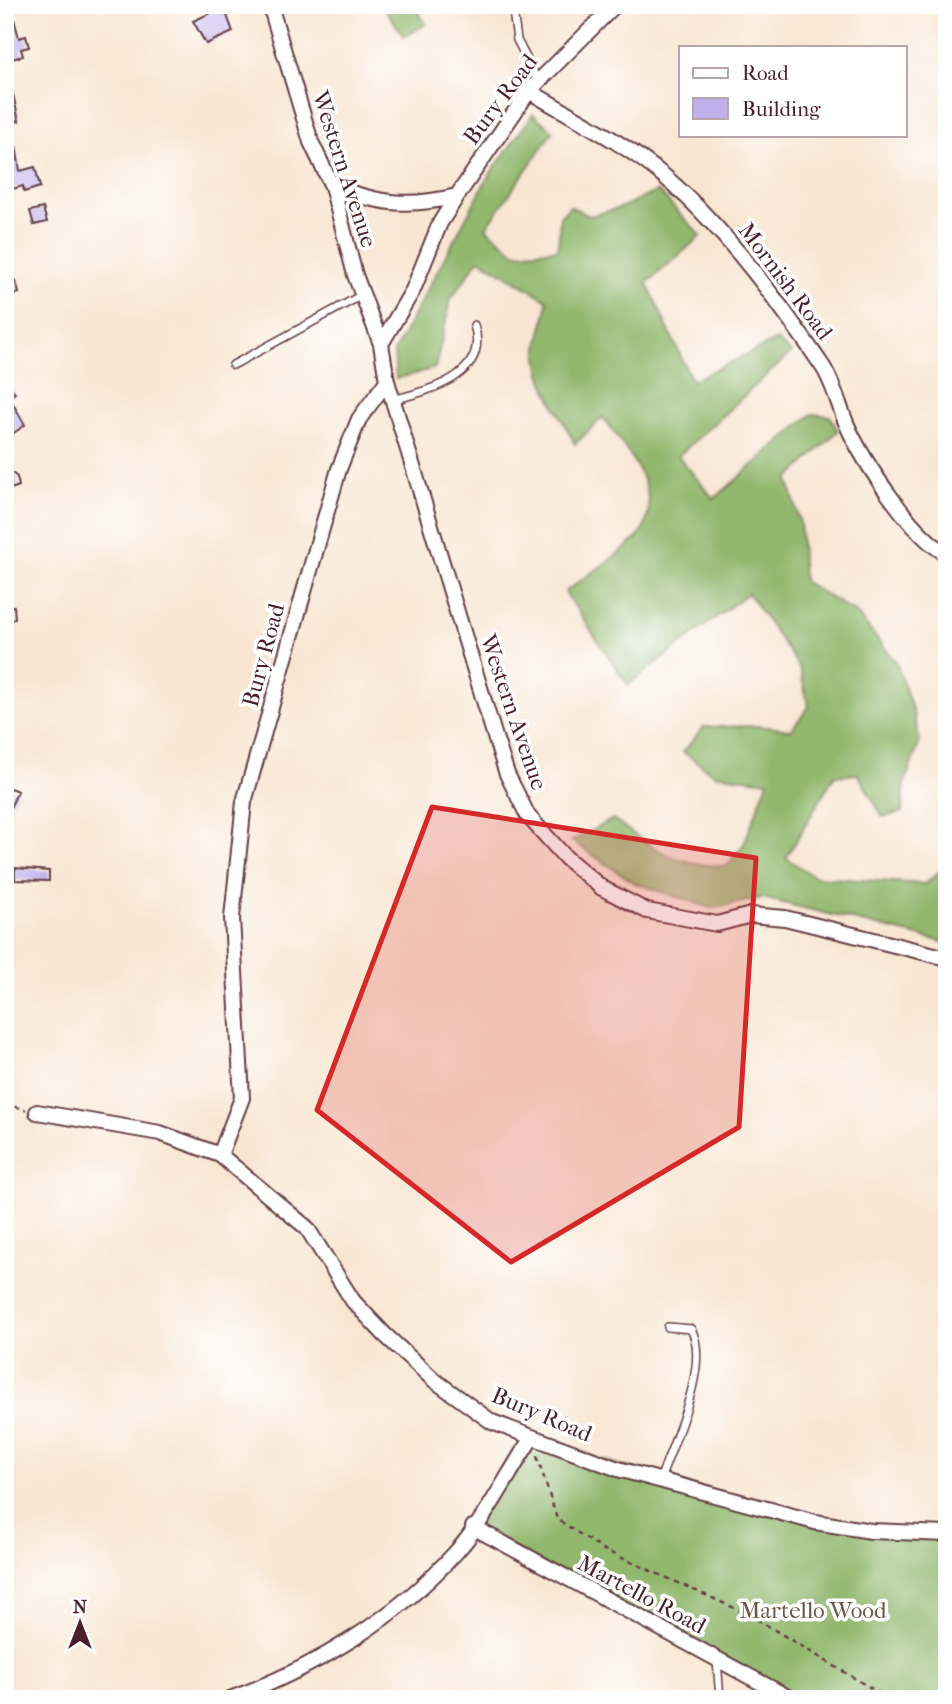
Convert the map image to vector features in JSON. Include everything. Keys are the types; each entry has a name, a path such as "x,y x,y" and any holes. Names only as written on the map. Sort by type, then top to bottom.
{"street":[{"name":"Western Avenue","path":"270,5 311,142 331,187 363,295 381,344"},
{"name":"Bury Road","path":"381,344 413,290 440,223 457,196 534,87 615,5"},
{"name":"Mornish Road","path":"534,87 664,176 715,226 825,370 848,428 874,476 899,509 947,554"},
{"path":"331,187 365,199 395,204 425,203 457,196"},
{"path":"381,344 387,381"},
{"name":"Western Avenue","path":"387,381 507,774 528,816 566,858 602,888 647,911 717,924 751,915 785,918 947,958"},
{"name":"Bury Road","path":"220,1155 242,1098 232,918 244,802 339,470 359,419 387,381"},
{"name":"Bury Road","path":"37,1112 160,1133 220,1155 307,1228 353,1301 397,1346 435,1380 492,1422 531,1439 660,1480 815,1522 871,1531 947,1534"},
{"path":"230,1699 261,1693 347,1643 412,1595 458,1549 531,1439"},
{"name":"Martello Road","path":"473,1527 791,1699"}],"lane":[{"path":"513,10 517,40 534,87"},
{"path":"233,365 363,295"},
{"path":"392,401 430,389 470,365 476,357 478,346 474,325"},
{"path":"660,1480 693,1388 696,1364 695,1336 691,1329 668,1327"},
{"path":"717,1659 720,1699"}],"path":[{"path":"5,1104 37,1112"},
{"path":"531,1439 557,1519 603,1549 748,1614 888,1699"}],"highlighted area":[{"path":"432,807 756,858 739,1127 511,1262 317,1110"}],"green space":[{"path":"383,5 414,5 426,24 404,37"},
{"path":"533,114 553,131 486,228 516,253 558,249 560,217 570,206 589,216 620,208 658,191 701,236 647,283 692,381 777,340 791,353 678,456 714,499 812,414 830,416 838,431 788,479 800,523 803,581 856,613 896,662 920,742 905,781 902,812 883,817 858,774 834,776 786,858 815,877 925,884 947,865 947,943 763,898 711,908 635,883 572,841 613,819 666,854 693,863 727,866 744,844 768,781 714,774 683,752 704,727 758,726 791,730 809,707 799,667 748,593 628,685 565,592 637,538 648,517 648,501 645,486 631,457 603,417 575,444 550,398 538,360 547,300 479,259 451,299 435,368 396,379 394,352 488,177"},
{"name":"Martello Wood","path":"531,1439 815,1522 947,1534 947,1699 791,1699 473,1527"}],"building":[{"path":"224,7 233,32 206,44 193,21"},
{"path":"13,15 19,38 26,36 29,47 21,49 23,56 8,60 5,17"},
{"path":"10,81 19,121 5,124 5,82"},
{"path":"16,146 20,171 35,167 40,187 24,192 23,186 9,190 5,175 5,149"},
{"path":"43,208 47,222 34,225 30,211"},
{"path":"5,263 11,282 16,281 19,293 5,297"},
{"path":"5,379 15,393 9,397 25,425 5,439"},
{"path":"12,473 17,477 19,486 5,491 5,474"},
{"path":"14,606 15,619 8,620 10,636 5,636 5,607"},
{"path":"7,787 18,791 5,818 5,791"},
{"path":"15,868 49,871 49,881 15,880"}]}
